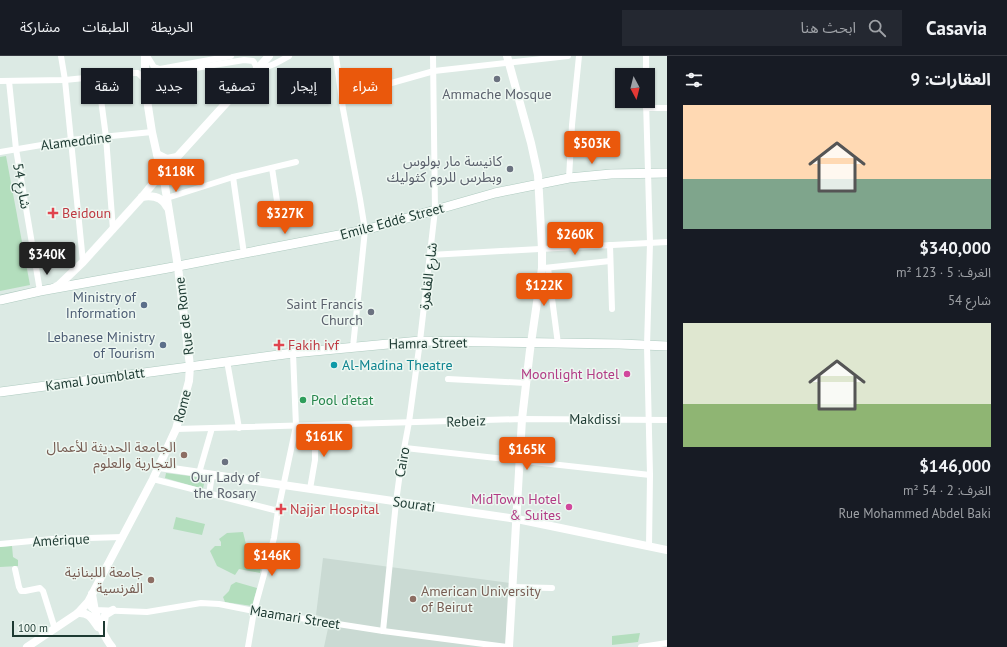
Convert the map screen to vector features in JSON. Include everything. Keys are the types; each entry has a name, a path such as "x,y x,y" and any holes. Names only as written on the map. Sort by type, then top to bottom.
{"main road":[{"name":"Emile Eddé Street","path":"0,300 44,290 178,267 365,230 494,193 569,178 611,174 667,173"},
{"name":"Hamra Street","path":"190,366 293,353 420,341 667,346"},
{"name":"Kamal Joumblatt","path":"0,392 190,366"}],"street":[{"path":"61,56 66,80 83,262"},
{"path":"146,56 154,67 160,69 231,56"},
{"path":"146,56 146,68"},
{"path":"257,68 269,56"},
{"path":"268,68 289,56"},
{"path":"336,56 339,76"},
{"name":"شارع القاهرة","path":"420,341 435,210 433,56"},
{"path":"392,83 434,71 508,59 568,56"},
{"path":"569,178 572,125 579,56"},
{"path":"646,56 646,68"},
{"path":"508,59 531,143 539,184 542,249 558,344"},
{"path":"195,68 244,60 253,61 256,64 256,68"},
{"path":"0,81 81,79"},
{"name":"شارع 54","path":"9,81 16,150 44,290"},
{"path":"102,104 106,138 113,230"},
{"path":"148,104 157,154 166,171 164,180 166,198 178,267"},
{"path":"44,290 59,285 83,262 142,197 158,178 164,168 177,157 225,104"},
{"path":"343,104 365,230 353,347"},
{"path":"655,106 667,108"},
{"path":"646,108 650,243 647,346 650,475 649,547"},
{"name":"Alameddine","path":"0,152 71,140 106,138 152,132"},
{"path":"157,154 167,159 177,157"},
{"path":"166,198 233,177 296,162"},
{"path":"272,168 279,214"},
{"path":"233,177 244,254"},
{"path":"142,197 156,196 161,199 169,210"},
{"path":"430,255 667,242"},
{"path":"610,245 612,309"},
{"path":"545,268 610,262"},
{"name":"Rue de Rome","path":"178,267 190,366"},
{"path":"508,647 525,383 545,268"},
{"name":"Cairo","path":"382,631 396,502 420,341"},
{"path":"244,647 252,610 274,538 278,511 296,426 293,353"},
{"path":"176,429 239,428 227,362"},
{"name":"Rome","path":"163,465 176,429 189,381 190,366"},
{"path":"448,379 525,383"},
{"name":"Rebeiz","path":"239,428 522,419"},
{"name":"Makdissi","path":"522,419 667,420"},
{"path":"310,489 315,460 315,426"},
{"path":"199,473 212,428"},
{"path":"405,448 650,475"},
{"path":"27,647 78,613 88,602 153,479 163,465"},
{"name":"Sourati","path":"163,465 199,473 283,486 517,519 667,550"},
{"path":"209,494 212,475"},
{"path":"153,479 278,511"},
{"name":"Amérique","path":"0,544 53,539 123,536"},
{"path":"15,569 19,587 22,591 25,592 40,588 43,591 55,629"},
{"path":"513,587 552,588"},
{"path":"92,594 95,610 104,634"},
{"path":"88,602 91,608 95,610"},
{"name":"Maamari Street","path":"95,610 147,612 207,603 219,604 382,631 508,647"},
{"path":"104,634 105,615 113,610"},
{"path":"248,647 252,610"},
{"path":"78,613 88,615 104,634 112,647"},
{"path":"641,647 667,643"}],"shaded area":[{"name":"American University of Beirut","path":"323,558 510,583 505,647 324,647 330,619 316,615"}],"green space":[{"path":"6,156 30,285 0,291 0,157"},
{"path":"166,473 205,478 203,489 165,478"},
{"path":"176,517 205,524 202,535 173,529"},
{"path":"243,532 246,544 245,551 263,556 260,573 239,569 235,575 217,566 210,551 215,546 221,546 219,539 227,533"},
{"path":"12,546 13,557 18,560 18,566 0,567 0,547"},
{"path":"236,582 257,588 252,606 225,602 223,597 229,591 231,585"},
{"path":"640,633 638,642 612,645 612,636"}],"place":[{"name":"Ammache Mosque","path":"497,79"},
{"name":"كانيسة مار بولوس وبطرس للروم كثوليك","path":"510,169"},
{"name":"Beidoun","path":"53,213"},
{"name":"Ministry of Information","path":"144,305"},
{"name":"Saint Francis Church","path":"371,312"},
{"name":"Lebanese Ministry of Tourism","path":"163,345"},
{"name":"Fakih ivf","path":"279,345"},
{"name":"Al-Madina Theatre","path":"334,365"},
{"name":"Moonlight Hotel","path":"627,374"},
{"name":"Pool d’etat","path":"303,400"},
{"name":"الجامعة الحديثة للأعمال التجارية والعلوم","path":"184,455"},
{"name":"Our Lady of the Rosary","path":"225,462"},
{"name":"MidTown Hotel & Suites","path":"569,507"},
{"name":"Najjar Hospital","path":"281,509"},
{"name":"جامعة اللبنانية الفرنسية","path":"151,580"},
{"name":"American University of Beirut","path":"413,599"}]}
